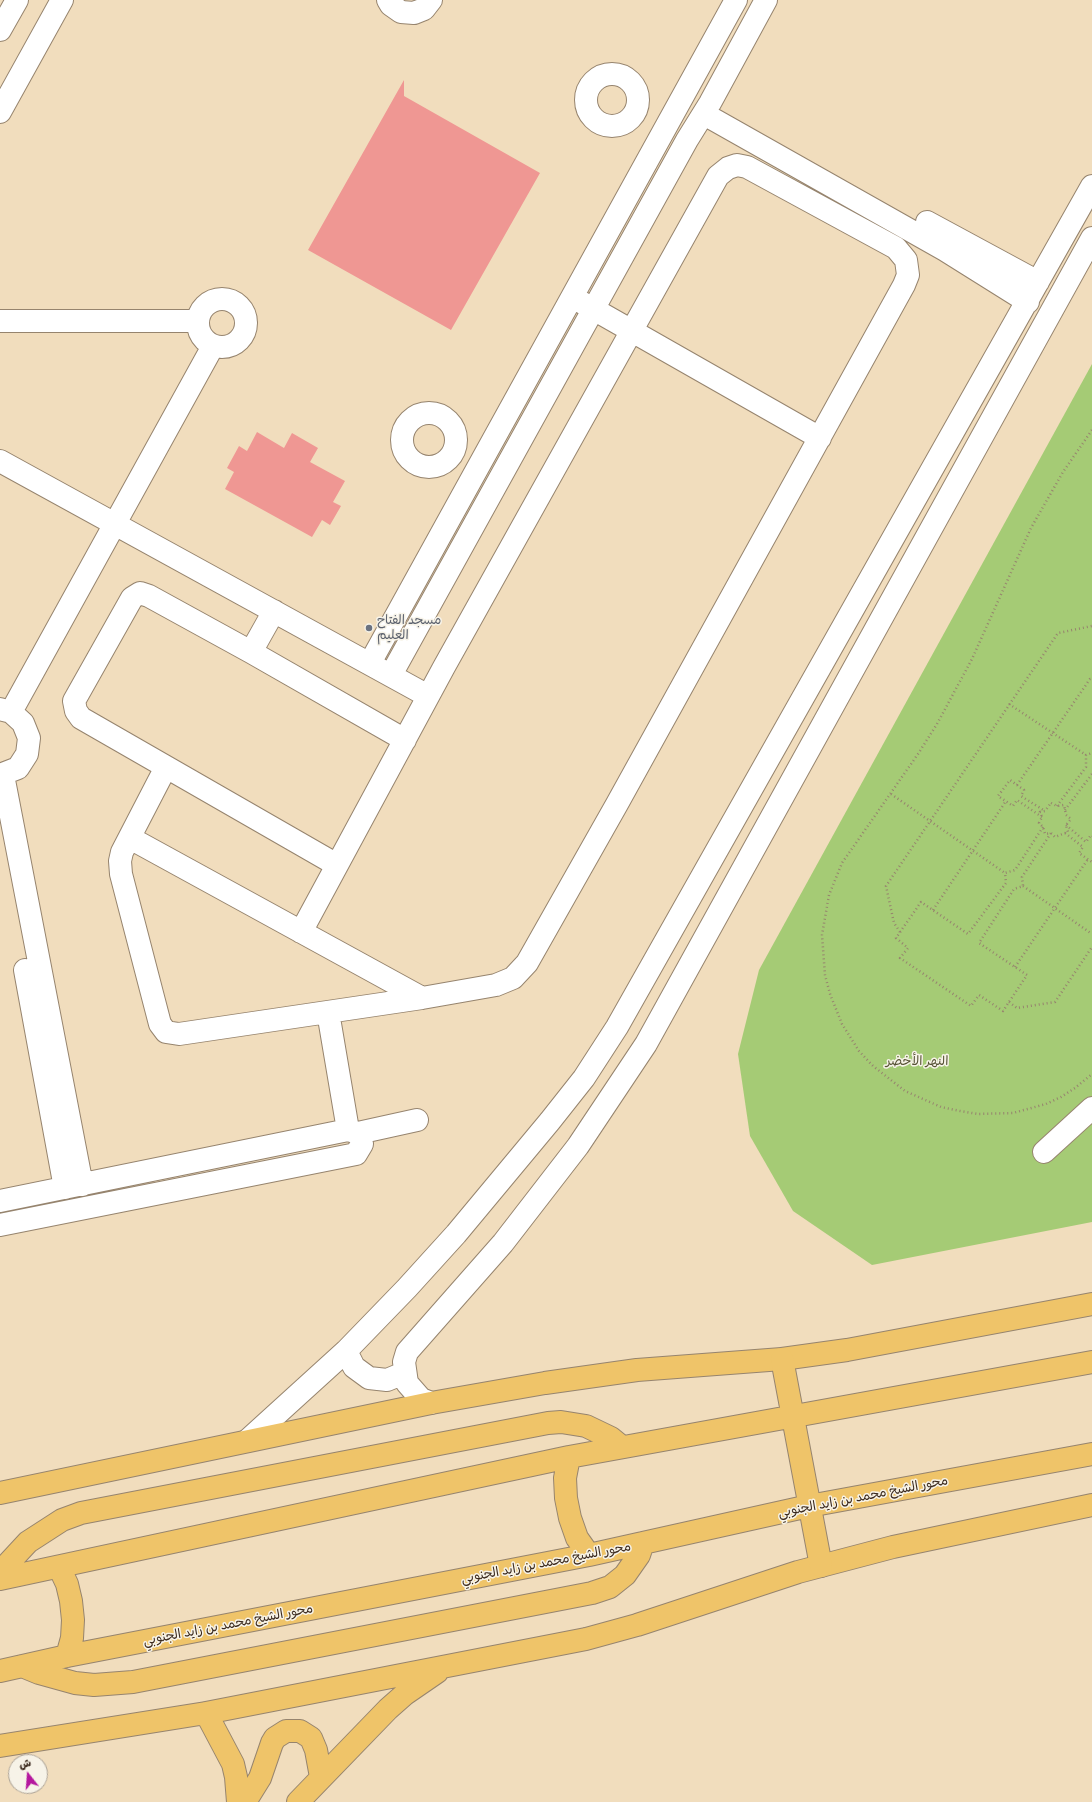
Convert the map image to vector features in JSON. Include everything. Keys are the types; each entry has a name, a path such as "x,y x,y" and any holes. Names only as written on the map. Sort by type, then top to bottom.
{"main road":[{"path":"0,1493 431,1403 545,1383 637,1370 782,1359 847,1350 1092,1304"},
{"path":"782,1359 794,1415 809,1506 821,1566"},
{"path":"0,1579 569,1457 1092,1362"},
{"path":"0,1572 28,1542 62,1520 81,1512 548,1423 561,1422 586,1426 599,1431 622,1447"},
{"name":"محور الشيخ محمد بن زايد الجنوبي","path":"0,1671 67,1656 589,1555 809,1506 1092,1454"},
{"path":"569,1457 565,1478 570,1518 578,1538 589,1555"},
{"path":"0,1746 206,1713 586,1639 644,1623 760,1583 821,1566 893,1547 1092,1505"},
{"path":"22,1666 39,1673 75,1683 94,1685 133,1682 592,1593 610,1587 625,1575 639,1555 643,1543"},
{"path":"59,1567 67,1584 72,1601 72,1638 67,1656"},
{"path":"298,1802 321,1777 405,1694 425,1678 447,1666"},
{"path":"206,1713 233,1764 236,1777 238,1802"},
{"path":"245,1802 260,1778 272,1743 275,1738 286,1731 300,1731 311,1738 316,1750 321,1777"}],"street":[{"path":"0,30 17,0"},
{"path":"0,112 62,0"},
{"path":"388,0 391,5 401,12 414,14 424,9 431,0"},
{"path":"370,663 736,0"},
{"path":"391,675 766,0"},
{"path":"707,108 1038,282"},
{"path":"707,108 945,250 1028,302"},
{"path":"636,112 687,140"},
{"path":"166,767 122,852 120,861 121,874 160,1024 166,1032 179,1034 422,998 496,985 513,978 527,963 617,804 904,285 908,275 906,260 896,248 747,167 737,165 728,168 718,176 428,696 301,932"},
{"path":"247,1441 346,1350 407,1288 503,1177 584,1078 618,1027 1028,302 1092,186"},
{"path":"431,1403 422,1399 407,1383 404,1373 404,1362 407,1352 503,1243 578,1146 646,1044 1092,238"},
{"path":"572,297 820,438"},
{"path":"219,299 230,301 240,306 245,316 246,326 242,337 235,344 224,348 214,346 204,340 199,331 198,321 201,311 209,303 219,299"},
{"path":"0,322 198,321"},
{"path":"74,1186 2,775 18,768 27,754 29,738 23,723 6,710 115,524 214,346"},
{"path":"454,450 501,476"},
{"path":"0,460 428,696"},
{"path":"337,865 81,718 76,711 74,701 132,598 140,593 149,596 252,652 405,740"},
{"path":"252,652 274,611"},
{"path":"0,829 74,1186"},
{"path":"130,838 422,998"},
{"path":"0,1225 356,1154 362,1144 353,1132 328,1012"},
{"path":"1044,1152 1092,1108"},
{"path":"0,1201 417,1120"},
{"path":"346,1350 354,1367 369,1378 387,1380 404,1373"}],"path":[{"path":"1092,430 1046,499 1015,560 988,625 954,693 918,754 842,863 831,890 824,915 822,955 830,994 842,1024 859,1051 873,1066 904,1090 941,1107 978,1114 1013,1113 1046,1104 1075,1088 1092,1074"},
{"path":"900,932 894,923 886,886 1058,633 1092,626"},
{"path":"1017,785 1092,679"},
{"path":"1009,704 1086,755"},
{"path":"1086,755 1092,753"},
{"path":"1056,806 1086,767 1086,755"},
{"path":"1065,810 1092,774"},
{"path":"1042,817 1017,800 1013,806 998,796 1010,780 1024,790 1022,796 1045,811"},
{"path":"891,794 1005,873 1006,883 968,934 921,902 896,938 908,948 900,958 972,1006 979,995 1003,1011 1027,975 979,943 1014,889 1023,886"},
{"path":"933,910 1006,801"},
{"path":"1052,832 1045,834 1043,827 1039,823 1042,817 1040,812 1045,811 1051,803 1056,806 1064,805 1066,815 1071,818 1066,825"},
{"path":"1052,832 1055,837 1068,832 1066,825"},
{"path":"1066,825 1086,842 1091,835 1092,836"},
{"path":"1005,873 1015,870 1043,827"},
{"path":"1052,832 1022,877 1023,886 1092,934"},
{"path":"1064,833 1083,847 1079,853 1092,862"},
{"path":"1015,967 1088,859"},
{"path":"1009,1002 1017,1008 1055,1002 1092,947"}],"green space":[{"name":"النهر الأخضر","path":"1092,364 1092,1222 872,1265 793,1211 750,1136 738,1054 759,970"}],"building":[{"path":"404,80 404,96 540,173 451,330 308,250"},
{"path":"257,432 284,448 292,433 318,448 310,462 345,481 333,502 341,506 330,525 322,520 312,537 225,489 234,472 227,468 239,446 247,451"}],"place":[{"name":"مسجد الفتاح العليم","path":"369,628"}]}
